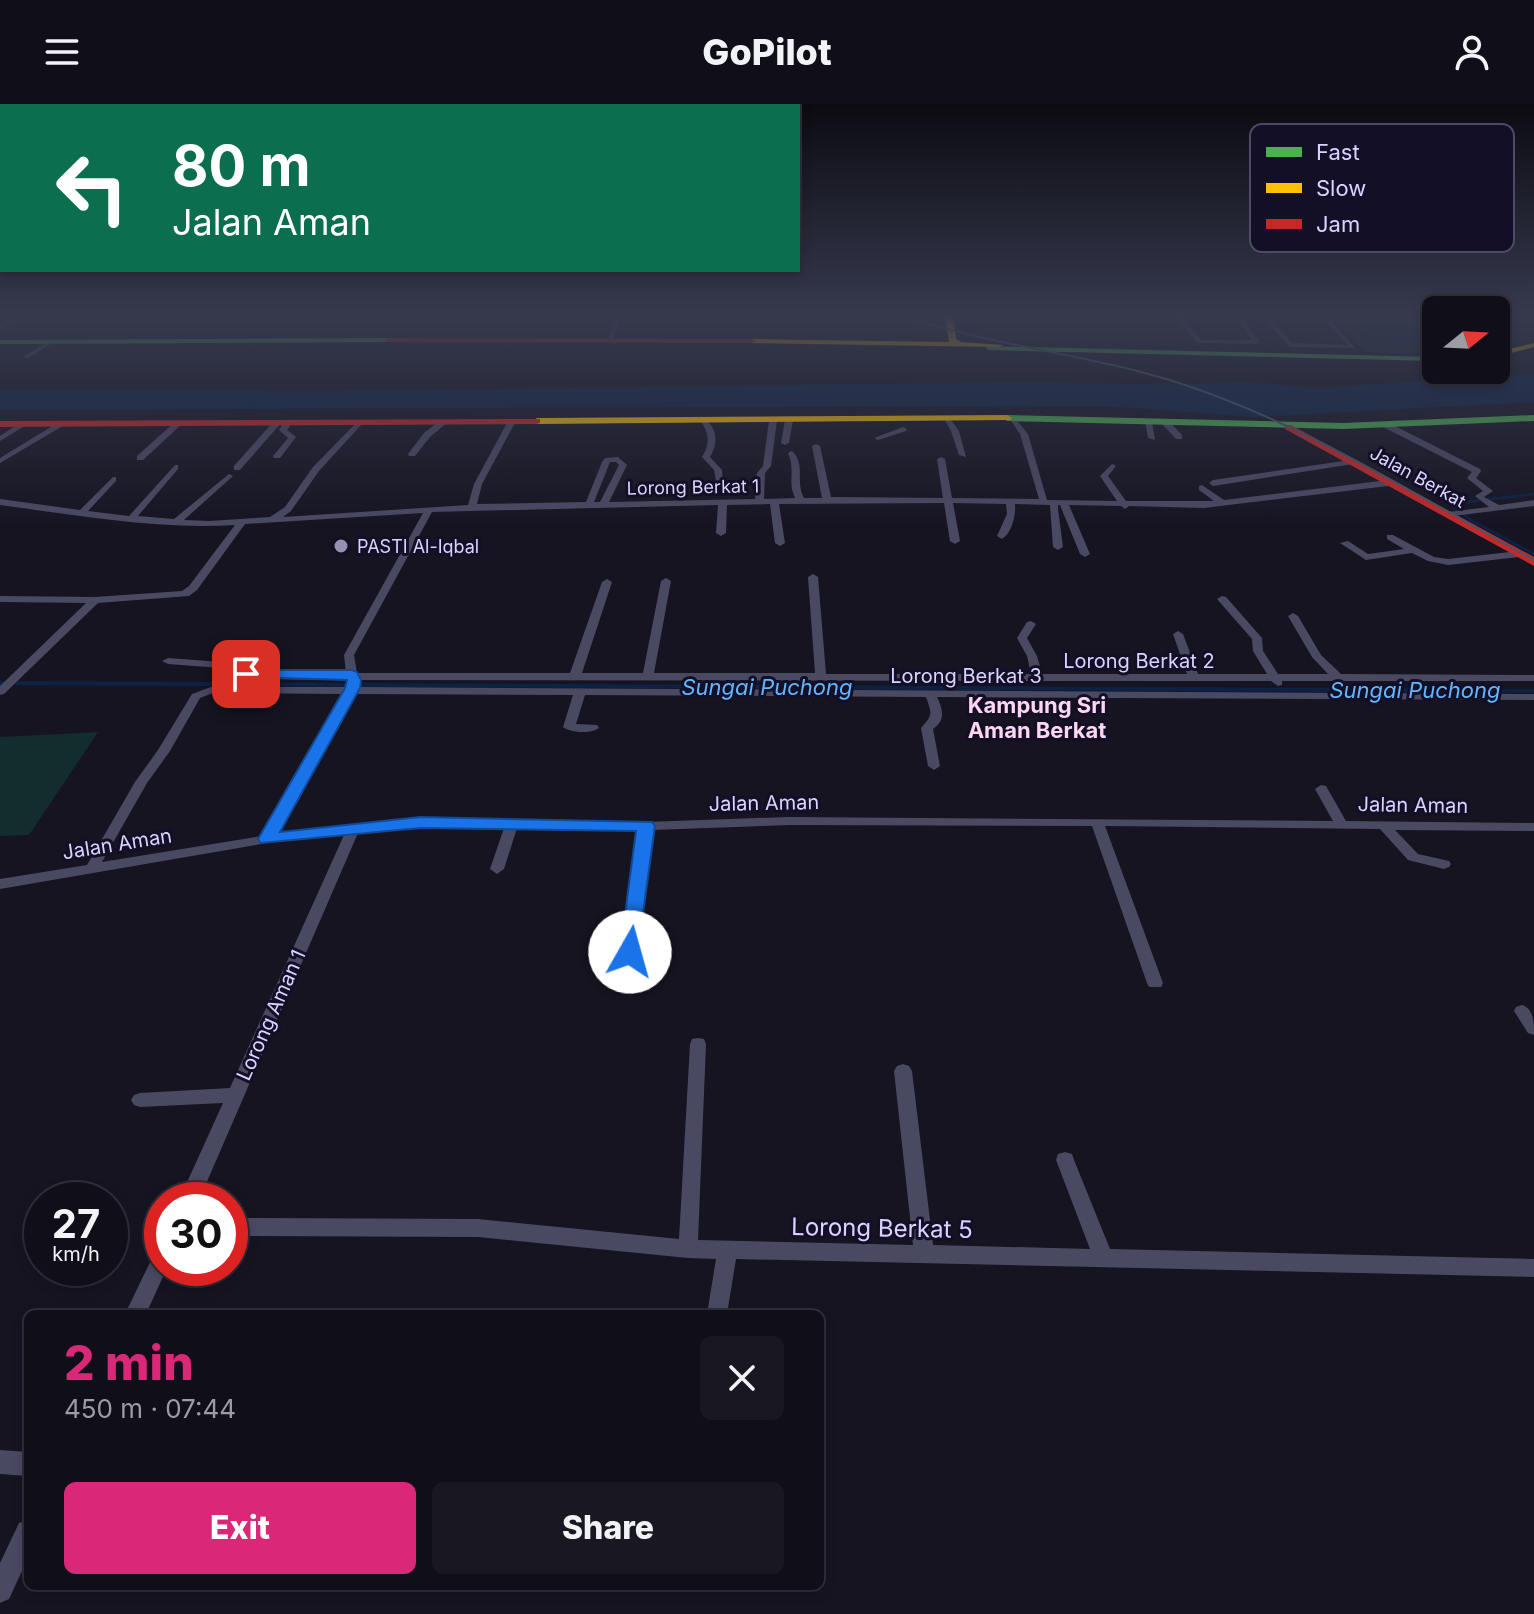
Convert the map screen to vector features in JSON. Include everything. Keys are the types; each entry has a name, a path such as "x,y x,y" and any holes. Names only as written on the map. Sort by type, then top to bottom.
{"street":[{"path":"0,424 781,420 900,424 946,419 1013,418 1155,427 1386,425 1534,418"},
{"path":"1013,418 1024,434 1054,503 1085,554"},
{"path":"946,419 955,431 963,455"},
{"path":"704,420 712,433 713,444 706,457 718,470 720,484"},
{"path":"781,420 785,443"},
{"path":"759,502 761,473 767,466 781,420"},
{"path":"472,507 478,484 512,421"},
{"path":"271,521 288,509 316,469 359,422"},
{"path":"412,454 427,435 444,422"},
{"path":"140,458 179,423"},
{"path":"277,456 292,437 283,430 283,423"},
{"path":"237,468 283,423"},
{"path":"0,439 24,424"},
{"path":"0,461 62,424"},
{"path":"878,438 900,424"},
{"path":"900,424 905,436 900,442"},
{"name":"Jalan Berkat","path":"1284,425 1526,558"},
{"path":"1386,425 1477,471 1471,478 1489,491 1479,496 1498,508"},
{"path":"1155,427 1179,437"},
{"path":"816,446 827,500"},
{"path":"792,453 797,465 794,487 801,501"},
{"path":"589,505 605,464 608,460 618,459 623,465 603,505"},
{"path":"941,459 955,541"},
{"path":"1213,483 1350,462"},
{"path":"1112,466 1104,476 1125,506"},
{"path":"131,519 175,467"},
{"path":"176,522 196,504 206,501 229,476"},
{"path":"83,512 113,479"},
{"name":"Lorong Berkat 1","path":"0,502 131,519 241,523 472,507 947,499 1125,506 1222,503 1388,483"},
{"path":"1202,488 1222,503"},
{"path":"774,501 780,543"},
{"path":"721,533 723,502"},
{"path":"1002,536 1011,514 1010,502"},
{"path":"1054,503 1053,514 1060,533 1058,547"},
{"path":"1451,515 1534,503"},
{"path":"267,839 352,684 349,655 429,510"},
{"path":"0,599 95,600 170,597 190,592 241,523"},
{"path":"1390,537 1431,559 1448,562 1526,558"},
{"path":"1345,543 1366,557 1413,550"},
{"path":"809,692 815,677 813,577"},
{"path":"648,677 666,581"},
{"path":"575,676 607,582"},
{"path":"1222,599 1257,638 1258,651 1281,688"},
{"path":"3,689 95,600"},
{"path":"1293,616 1317,657 1338,678"},
{"path":"1031,624 1022,638 1037,667 1038,679"},
{"path":"1178,634 1184,646 1185,664 1196,679"},
{"path":"168,661 221,665 262,676 352,684"},
{"name":"Lorong Berkat 2","path":"352,684 575,676 815,677 1196,679 1281,688 1338,678 1534,678"},
{"path":"740,692 741,677"},
{"path":"998,679 1000,695"},
{"path":"92,868 141,782 164,751 196,696 211,690 352,684"},
{"name":"Lorong Berkat 3","path":"352,684 580,692 1000,695 1281,688 1534,697"},
{"path":"580,692 569,727 593,728"},
{"path":"930,694 937,711 935,722 927,728 934,766"},
{"path":"1321,789 1342,825"},
{"name":"Jalan Aman","path":"0,884 267,839 420,822 646,826 789,821 1097,822 1534,827"},
{"path":"1097,822 1155,983"},
{"path":"497,869 512,824"},
{"path":"1383,825 1413,857 1444,864"},
{"path":"630,952 646,826"},
{"name":"Lorong Aman 1","path":"197,1182 353,830"},
{"path":"1522,1011 1534,1029"},
{"path":"688,1249 698,1044"},
{"path":"903,1071 924,1254"},
{"path":"140,1100 236,1095"},
{"path":"1065,1160 1104,1259"},
{"name":"Lorong Berkat 5","path":"248,1227 478,1228 688,1249 1534,1268"},
{"path":"718,1310 727,1250"},
{"path":"137,1310 148,1286"},
{"path":"0,1462 24,1464"},
{"path":"0,1590 24,1540"}],"green space":[{"path":"98,732 29,835 0,836 0,737"}],"water":[{"path":"1286,385 1319,388 1534,385 1534,402 1256,417 1117,407 1024,406 0,410 0,390"}],"waterway":[{"path":"1534,494 1449,504 1471,520 1534,554"},
{"name":"Sungai Puchong","path":"0,683 1534,691"}],"tram line":[{"path":"1186,385 1320,442 1534,560"}],"traffic: fast":[{"path":"1007,418 1343,426 1534,418"}],"traffic: slow":[{"path":"537,421 1007,418"}],"traffic: jam":[{"path":"0,424 537,421"},
{"path":"1288,427 1534,562"}],"place":[{"name":"PASTI Al-Iqbal","path":"341,546"}],"district":[{"name":"Kampung Sri Aman Berkat","path":"1037,718"}],"route":[{"path":"246,674 352,675 354,680 267,839 420,822 646,826 630,952"}]}
